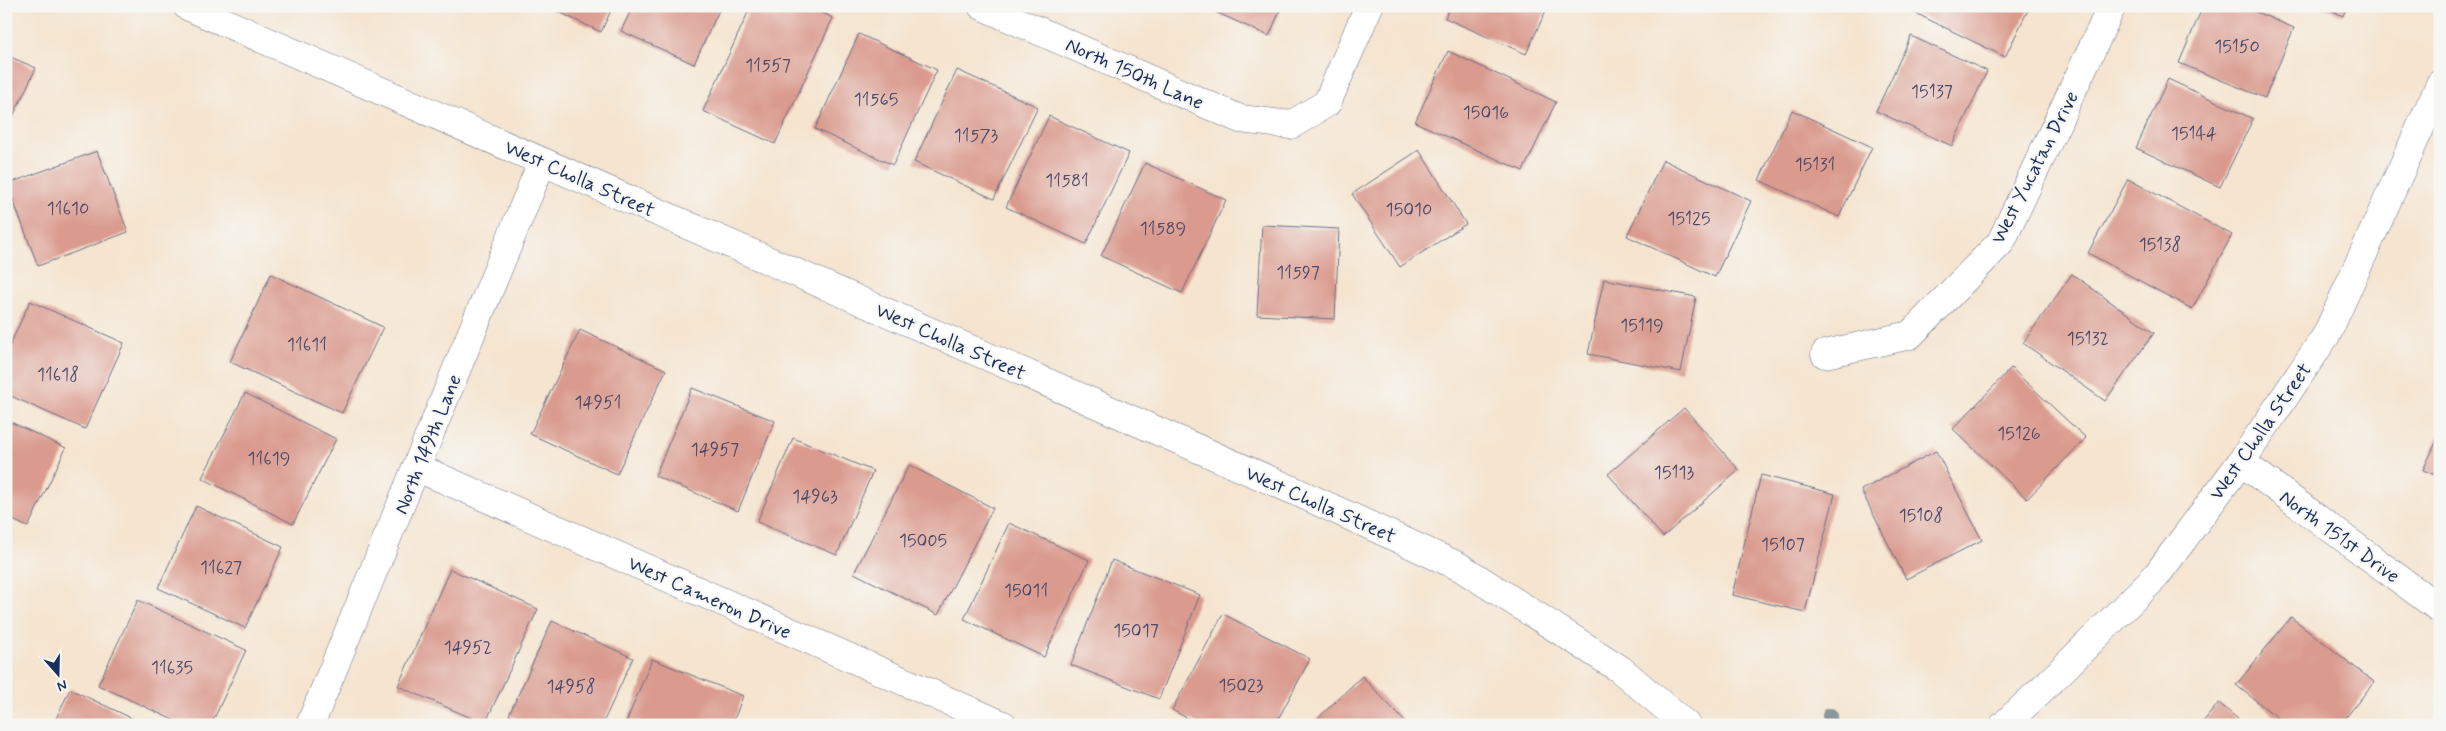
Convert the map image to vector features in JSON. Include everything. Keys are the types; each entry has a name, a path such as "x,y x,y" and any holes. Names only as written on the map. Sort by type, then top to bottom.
{"street":[{"name":"West Cholla Street","path":"187,6 1297,492 1460,567 1620,669 1686,725"},
{"name":"North 150th Lane","path":"982,6 1240,119 1291,126 1327,103 1369,6"},
{"name":"West Yucatan Drive","path":"1825,354 1910,335 2001,242 2112,6"},
{"name":"West Cholla Street","path":"2004,725 2156,576 2241,462 2327,334 2440,84"},
{"name":"North 149th Lane","path":"310,725 418,468 542,162"},
{"name":"North 151st Drive","path":"2241,462 2440,609"},
{"name":"West Cameron Drive","path":"418,468 1003,725"}],"building":[{"path":"546,6 613,6 601,32"},
{"path":"633,6 721,6 694,64 621,31"},
{"path":"751,6 807,6 833,18 775,144 703,111"},
{"path":"1202,6 1282,6 1269,36"},
{"path":"1450,6 1548,6 1526,54 1445,18"},
{"path":"1901,6 2030,6 2005,57"},
{"path":"2203,6 2242,6 2294,28 2265,98 2179,63"},
{"path":"2322,6 2347,6 2343,16"},
{"path":"859,34 937,70 893,165 815,129"},
{"path":"1911,36 1987,71 1952,146 1876,111"},
{"path":"1448,51 1556,102 1523,171 1415,122"},
{"path":"6,55 36,68 6,131"},
{"path":"957,70 1038,107 994,199 914,162"},
{"path":"2168,79 2253,119 2220,187 2136,148"},
{"path":"1792,110 1872,147 1839,217 1759,180"},
{"path":"1049,116 1129,153 1086,244 1006,207"},
{"path":"1419,150 1466,224 1400,267 1352,194"},
{"path":"97,151 128,232 38,266 7,184"},
{"path":"1663,160 1751,201 1715,277 1627,236"},
{"path":"1145,163 1226,200 1182,293 1101,256"},
{"path":"2128,179 2232,235 2192,309 2088,253"},
{"path":"1262,225 1339,229 1335,319 1257,315"},
{"path":"271,274 383,327 342,413 230,362"},
{"path":"2072,274 2154,333 2105,401 2023,343"},
{"path":"1604,279 1696,297 1681,372 1588,354"},
{"path":"30,301 124,343 85,429 6,394 6,354"},
{"path":"580,330 666,370 617,474 530,434"},
{"path":"2011,368 2086,438 2027,499 1953,429"},
{"path":"692,388 775,421 738,511 655,476"},
{"path":"245,393 336,439 293,524 202,478"},
{"path":"1684,408 1739,470 1663,537 1608,474"},
{"path":"6,420 66,448 28,527 6,517"},
{"path":"2440,434 2440,477 2423,470"},
{"path":"793,438 873,471 837,555 757,522"},
{"path":"1936,451 1982,540 1906,579 1861,490"},
{"path":"909,465 993,508 938,615 854,573"},
{"path":"1761,475 1835,494 1805,612 1732,595"},
{"path":"196,506 283,547 245,628 158,588"},
{"path":"1009,523 1089,560 1044,657 964,619"},
{"path":"1112,560 1200,595 1159,699 1071,665"},
{"path":"450,569 538,609 485,724 398,686"},
{"path":"138,600 246,650 211,725 184,725 98,685"},
{"path":"1223,614 1310,659 1275,725 1200,725 1172,710"},
{"path":"2291,617 2374,682 2340,725 2287,725 2236,685"},
{"path":"552,621 633,658 602,725 531,725 509,715"},
{"path":"652,659 743,696 732,725 625,725"},
{"path":"1362,676 1408,725 1311,725"},
{"path":"70,689 146,725 53,725"},
{"path":"2219,703 2245,725 2200,725"}]}
